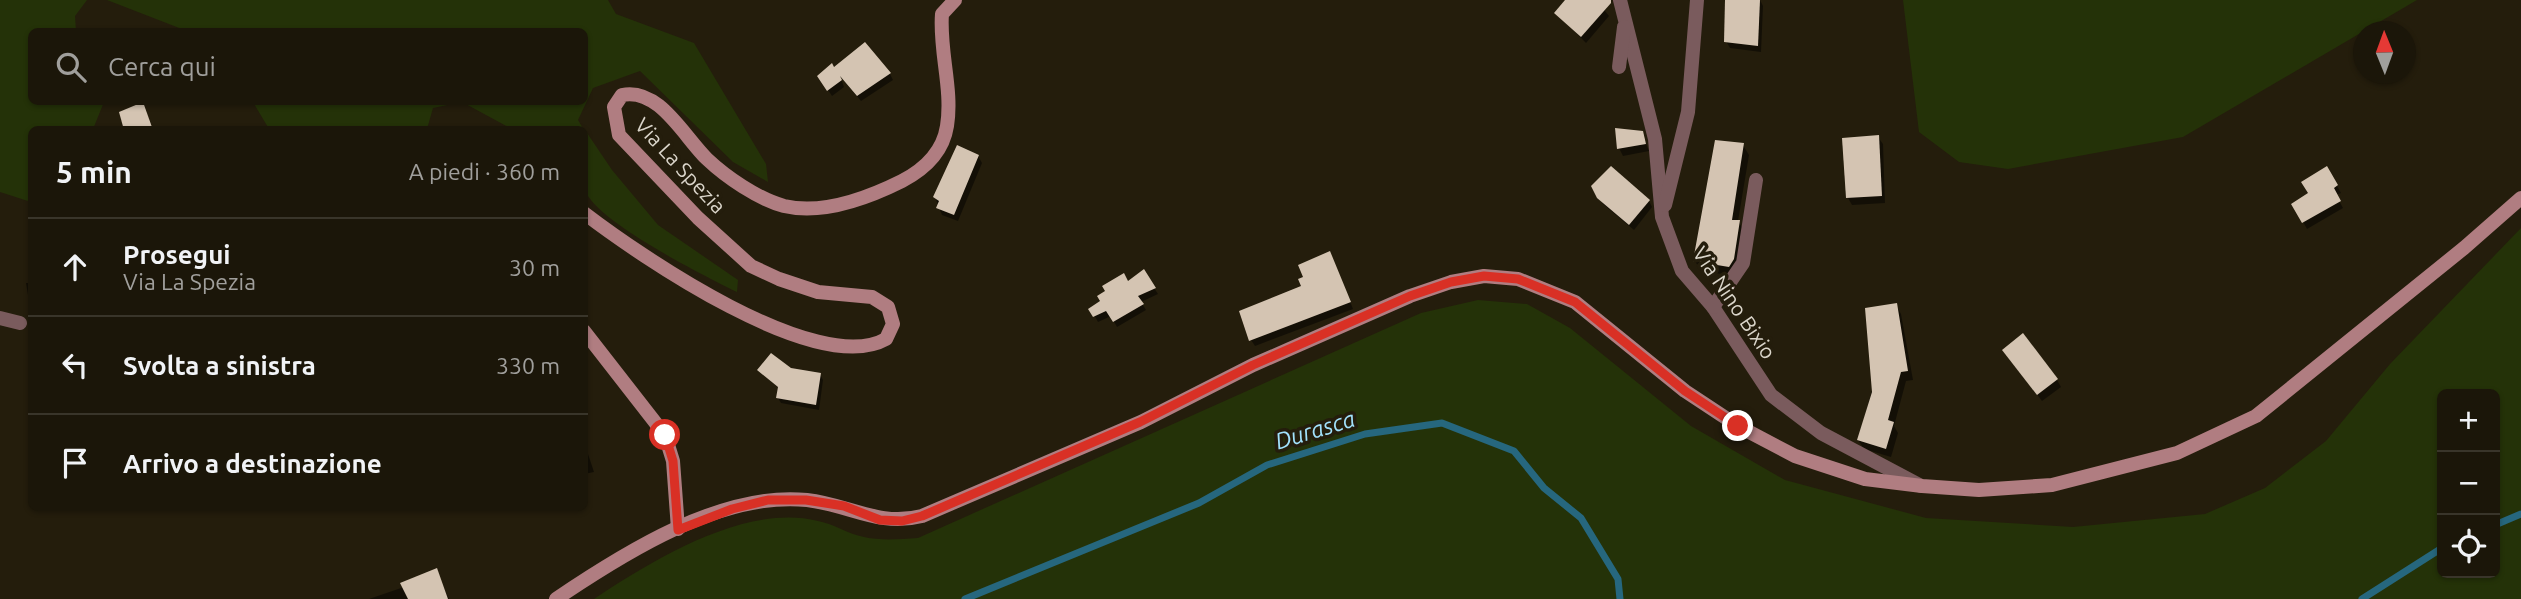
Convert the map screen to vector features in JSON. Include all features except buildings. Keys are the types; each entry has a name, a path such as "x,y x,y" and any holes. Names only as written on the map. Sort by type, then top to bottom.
{"main road":[{"name":"Via La Spezia","path":"588,216 667,272 760,323 824,342 866,345 886,339 893,324 888,307 882,302 872,297 818,292 751,266 698,218 620,135 614,107 622,95 630,93 653,102 709,161 763,198 786,206 815,207 876,193 912,176 929,164 939,149 947,126 942,14 955,0"},
{"path":"556,599 622,555 732,509 768,500 806,500 844,506 880,520 902,521 922,516 1140,422 1253,365 1410,296 1451,282 1484,276 1518,279 1575,302 1685,391 1738,426 1795,456 1865,479 1922,486 1979,490 2052,485 2177,453 2256,416 2464,248 2521,198"},
{"path":"588,336 665,435 673,461 678,530"}],"street":[{"name":"Via Nino Bixio","path":"1620,0 1655,139 1662,217 1682,271 1713,307 1771,395 1821,433 1922,486"},
{"path":"1662,217 1688,113 1697,0"},
{"name":"Via Nino Bixio","path":"1619,67 1625,18"},
{"path":"1713,307 1743,263 1756,180"},
{"path":"0,318 20,323"}],"green space":[{"path":"0,0 87,0 75,16 76,28 28,28 28,105 103,105 94,126 28,126 28,201 0,192"},
{"path":"107,0 608,0 616,14 694,43 766,164 768,182 733,162 640,71 593,88 588,99 588,28 179,28"},
{"path":"1903,0 2417,0 2381,21 2353,21 2353,37 2183,137 2008,169 1959,162 1919,132"},
{"path":"255,105 448,105 433,108 428,126 267,126"},
{"path":"468,105 585,105 578,120 582,126 506,126"},
{"path":"588,134 612,170 658,225 738,280 737,292 653,247 593,203 588,195"},
{"path":"2521,228 2521,599 594,599 672,552 731,527 760,520 790,518 818,521 871,538 918,538 1421,313 1478,300 1527,304 1570,328 1691,426 1785,480 1926,518 2073,527 2205,514 2265,488 2326,441 2390,364"}],"waterway":[{"name":"Durasca","path":"965,599 1199,503 1267,465 1365,434 1442,423 1514,451 1544,488 1581,518 1618,579 1620,599"},
{"name":"Durasca","path":"2500,523 2521,514"},
{"name":"Durasca","path":"2362,599 2437,551"}],"route":[{"path":"665,435 673,461 678,530 732,509 768,500 806,500 844,506 880,520 902,521 964,500 1140,422 1253,365 1410,296 1451,282 1484,276 1518,279 1549,289 1575,302 1685,391 1738,426"}]}
